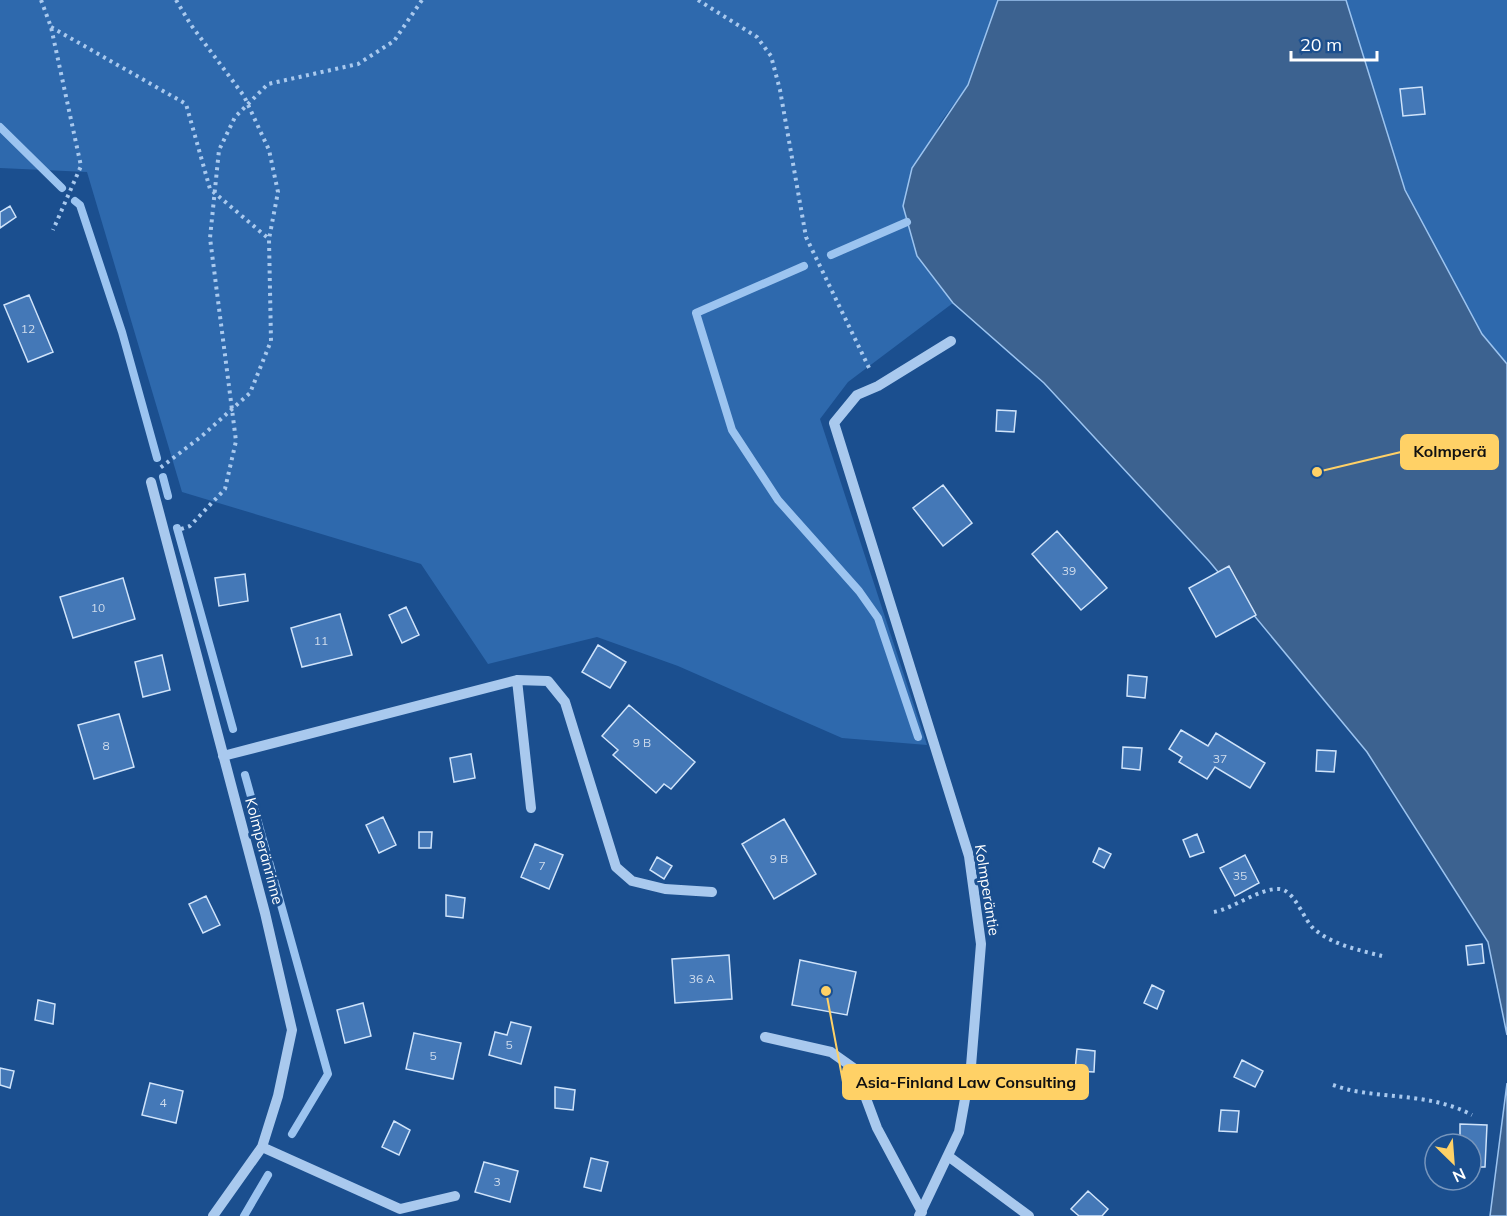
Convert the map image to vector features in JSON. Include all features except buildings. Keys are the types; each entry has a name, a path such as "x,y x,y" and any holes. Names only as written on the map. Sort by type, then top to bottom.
{"street":[{"path":"878,386 951,341"},
{"name":"Kolmperäntie","path":"878,386 857,395 834,423 969,856 981,944 971,1066 958,1132 920,1214"},
{"name":"Kolmperänrinne","path":"151,482 265,913 292,1030 278,1096 262,1147 213,1216"},
{"path":"223,756 517,680 548,681 565,702 616,867 632,881 665,889 712,892"},
{"path":"517,680 531,808"},
{"path":"765,1037 831,1052 855,1069 877,1128 920,1214"},
{"path":"262,1147 400,1209 455,1196"},
{"path":"948,1156 1029,1216"}],"path":[{"path":"41,0 51,27 81,166 53,230"},
{"path":"151,482 160,467 202,436 250,393 271,341 269,239 278,192 269,150 244,96 191,25 176,0"},
{"path":"166,540 177,531 190,526 225,489 236,441 210,238 219,150 235,117 268,84 358,64 394,41 422,0"},
{"path":"698,0 757,38 771,56 780,90 806,237 878,386"},
{"path":"51,27 186,104 210,189 269,239"},
{"path":"1214,912 1226,910 1269,890 1281,889 1292,897 1305,920 1316,930 1338,943 1382,956"},
{"path":"1333,1085 1359,1092 1441,1103 1460,1109 1472,1116"}],"shaded area":[{"path":"0,0 998,0 968,85 940,123 903,206 917,256 953,303 848,382 820,419 927,745 842,738 678,666 597,637 488,664 421,564 182,492 87,172 0,168"},
{"path":"998,0 1346,0 1405,190 1482,334 1507,364 1507,1035 1488,942 1367,752 1209,561 1044,383 953,303 917,256 903,206 912,168 968,85"},
{"path":"1346,0 1507,0 1507,364 1482,334 1405,190"},
{"path":"1507,1083 1507,1216 1490,1216"}],"waterway":[{"path":"0,127 62,188"},
{"path":"75,201 80,205 122,332 157,458"},
{"path":"831,255 907,222"},
{"path":"804,266 696,313 732,430 778,500 859,591 878,618 918,737"},
{"path":"163,477 168,496"},
{"path":"177,528 233,729"},
{"path":"245,775 328,1074 292,1134"},
{"path":"244,1216 268,1175"}],"place":[{"name":"Kolmperä","path":"1317,472"},
{"name":"Asia-Finland Law Consulting","path":"826,991"}]}
